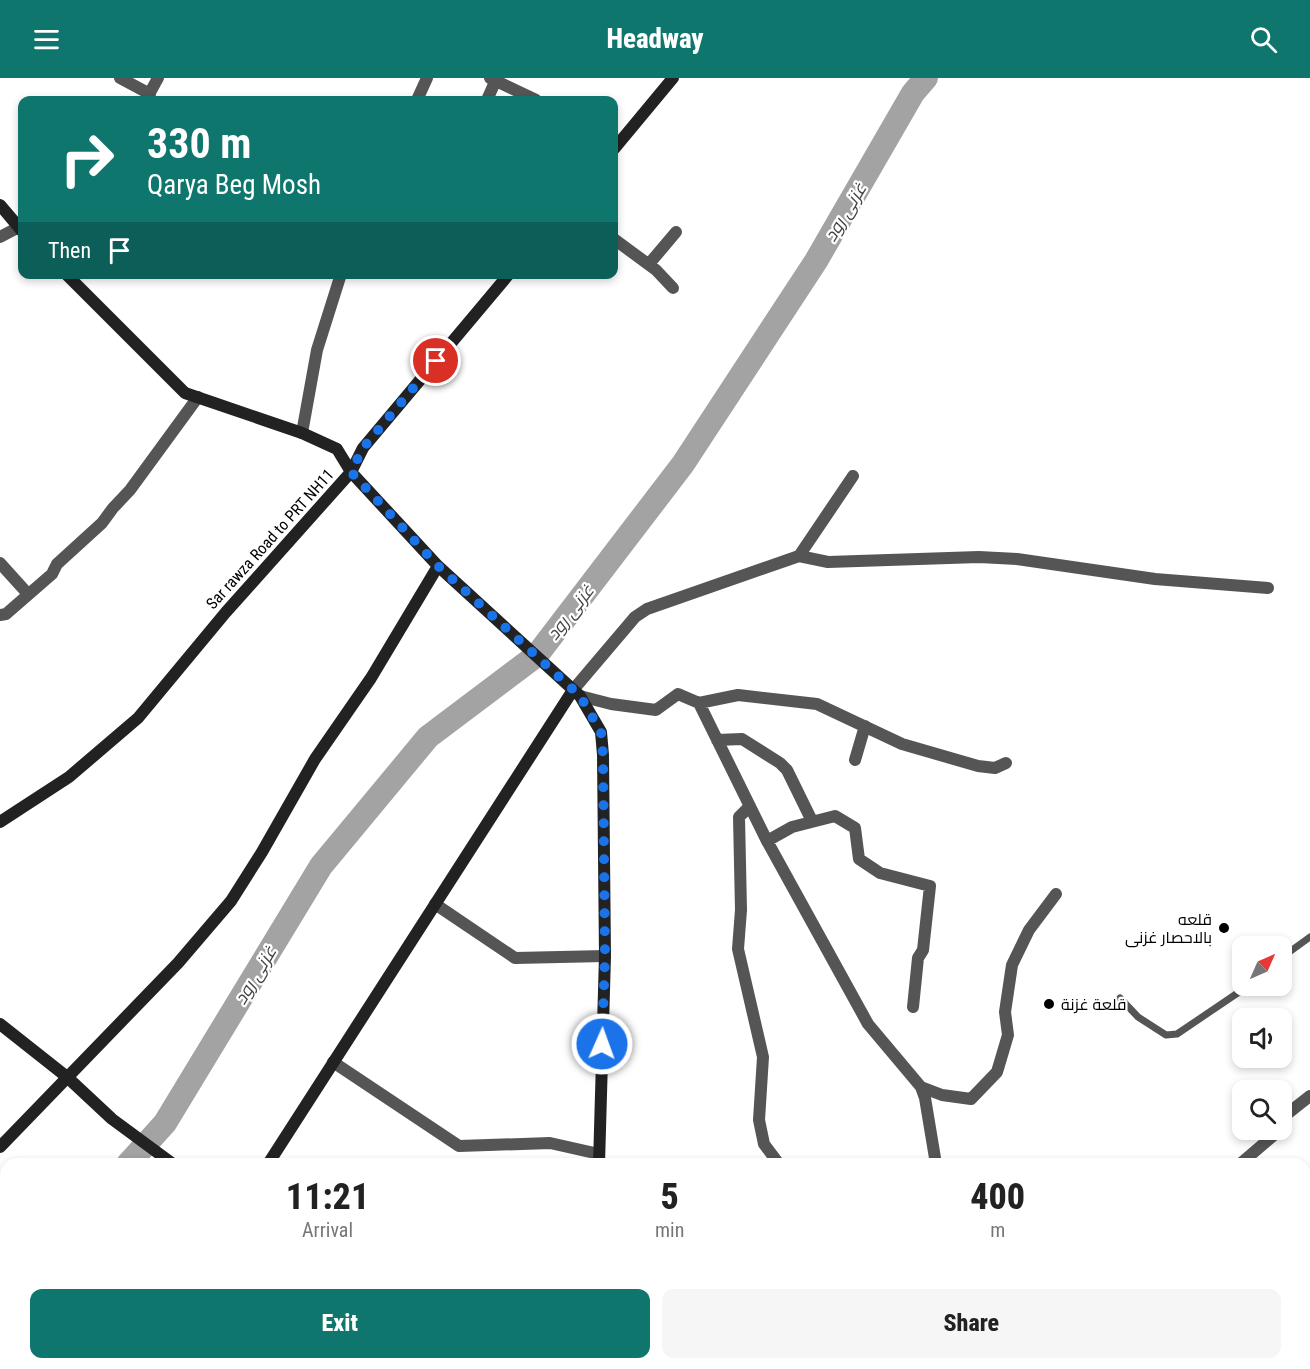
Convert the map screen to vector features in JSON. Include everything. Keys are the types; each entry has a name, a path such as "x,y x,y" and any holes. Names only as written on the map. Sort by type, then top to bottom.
{"street":[{"path":"120,78 147,96"},
{"path":"149,96 158,78"},
{"path":"419,96 427,78"},
{"path":"618,144 674,78"},
{"path":"488,96 492,80 527,96"},
{"path":"0,206 18,226"},
{"path":"0,237 18,230"},
{"path":"649,264 676,232"},
{"path":"618,242 649,264 673,288"},
{"path":"71,279 185,393 302,433 337,449 351,472"},
{"path":"302,433 317,350 339,279"},
{"path":"351,472 363,448 504,279"},
{"path":"0,615 6,614 52,574 57,564 102,523 130,490 198,397"},
{"name":"Sar rawza Road to PRT NH11","path":"0,822 69,777 138,717 226,612 351,472 438,566 572,689 601,732 605,956 599,1158"},
{"path":"800,556 853,476"},
{"path":"272,1158 572,689 635,617 647,609 800,556 828,562 979,557 1017,559 1155,579 1268,588"},
{"path":"0,563 28,594"},
{"path":"0,1147 178,963 231,901 315,759 371,678 438,566"},
{"path":"572,689 611,704 656,710 678,694 699,703 738,695 817,704 902,744 978,766 995,768 1006,763"},
{"path":"699,703 766,841 868,1024 921,1087 935,1158"},
{"path":"855,760 865,726"},
{"path":"717,740 742,739 780,763 786,770 812,821"},
{"path":"750,806 740,817 741,910 738,949 764,1057 759,1120 764,1144 774,1158"},
{"path":"766,841 792,827 835,816 855,828 858,859 880,873 930,886 923,950 918,958 913,1006"},
{"path":"921,1087 942,1095 972,1099 997,1072 1008,1035 1005,1012 1012,966 1029,930 1056,894"},
{"path":"435,904 515,958 605,956"},
{"path":"0,1024 67,1077 112,1119 165,1158"},
{"path":"333,1062 459,1146 550,1143 596,1158"},
{"path":"1292,1110 1310,1096"},
{"path":"1247,1158 1268,1140"}],"lane":[{"path":"1292,950 1310,937"},
{"path":"1120,998 1138,1017 1166,1035 1177,1034 1233,996"}],"waterway":[{"name":"غزنی رود","path":"133,1158 165,1123 321,866 428,737 537,655 683,464 816,261 913,93 926,78"}],"place":[{"name":"قلعه بالاحصار غزنی","path":"1224,928"},
{"name":"قلعة غزنة","path":"1049,1004"}],"route":[{"path":"436,361 363,448 351,472 438,566 580,696 601,732 605,956 602,1044"}]}
